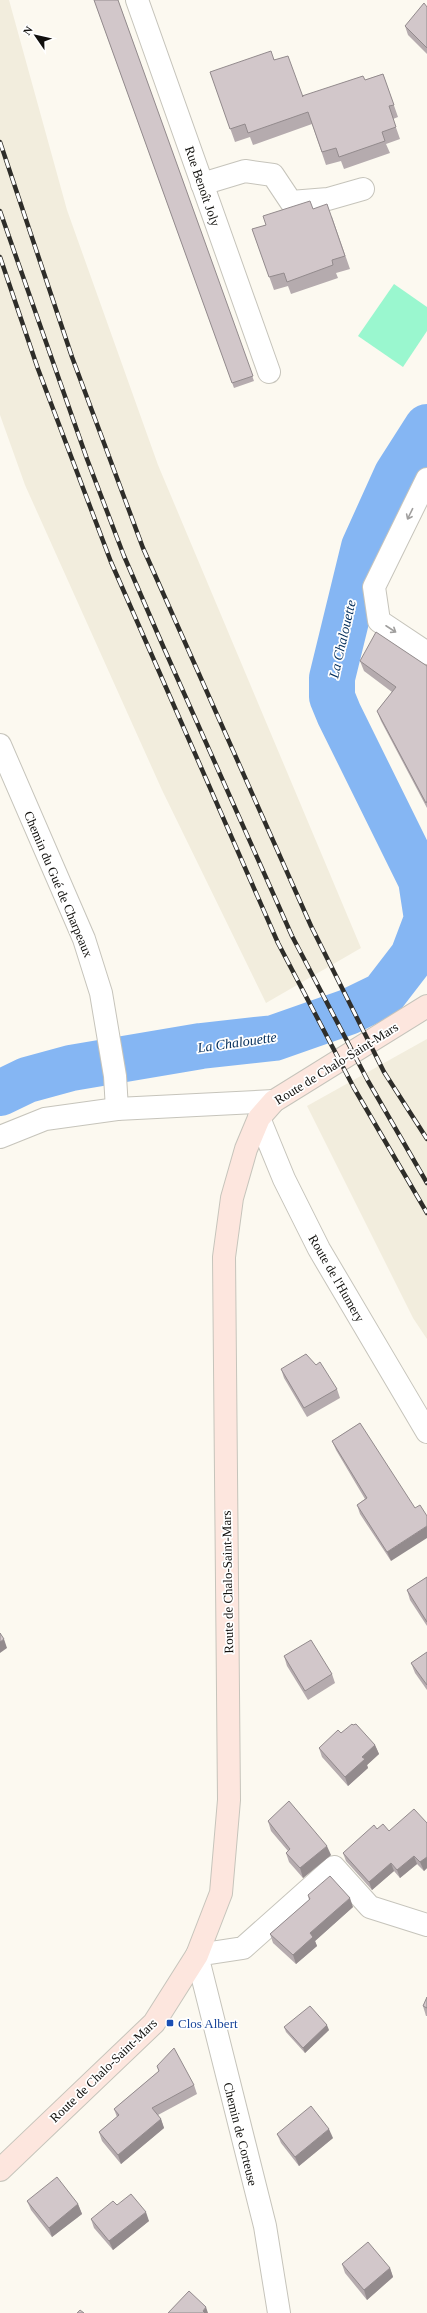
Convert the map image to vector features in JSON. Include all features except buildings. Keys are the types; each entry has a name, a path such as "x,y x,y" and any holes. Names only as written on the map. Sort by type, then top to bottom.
{"main road":[{"name":"Route de Chalo-Saint-Mars","path":"0,2170 154,2023 197,1955 221,1893 229,1800 224,1257 232,1198 246,1149 259,1118 274,1101 427,1006"}],"street":[{"name":"Rue Benoît Joly","path":"138,0 269,372"},
{"path":"202,184 245,171 274,175 291,202 328,199 363,189"},
{"path":"427,479 374,587 379,621 427,653"},
{"name":"Chemin du Gué de Charpeaux","path":"0,745 84,939 101,993 115,1076 117,1109"},
{"path":"0,1137 45,1119 117,1109 274,1101"},
{"name":"Route de l'Humery","path":"259,1118 284,1179 318,1249 427,1432"},
{"path":"197,1955 243,1948 334,1867 370,1907 427,1925"},
{"name":"Chemin de Corteuse","path":"197,1955 264,2226 279,2313"}],"shaded area":[{"path":"0,0 9,0 67,210 158,465 361,948 266,1003 162,790 25,485 0,415"},
{"path":"427,1039 427,1339 413,1318 307,1106"}],"green space":[{"path":"394,284 427,307 427,331 403,367 358,336"}],"waterway":[{"name":"La Chalouette","path":"0,1093 27,1080 71,1068 201,1046 274,1038 348,1012 383,995 413,956 427,919 421,880 339,714 332,697 332,678 364,547 397,474 427,427"}],"railway":[{"path":"0,142 72,357 143,548 311,926 384,1072 427,1139"},
{"path":"0,211 87,459 124,556 163,646 292,936 368,1081 427,1183"},
{"path":"0,257 38,369 111,562 278,943 354,1088 427,1213"}],"place":[{"name":"Clos Albert","path":"170,2023"}]}
